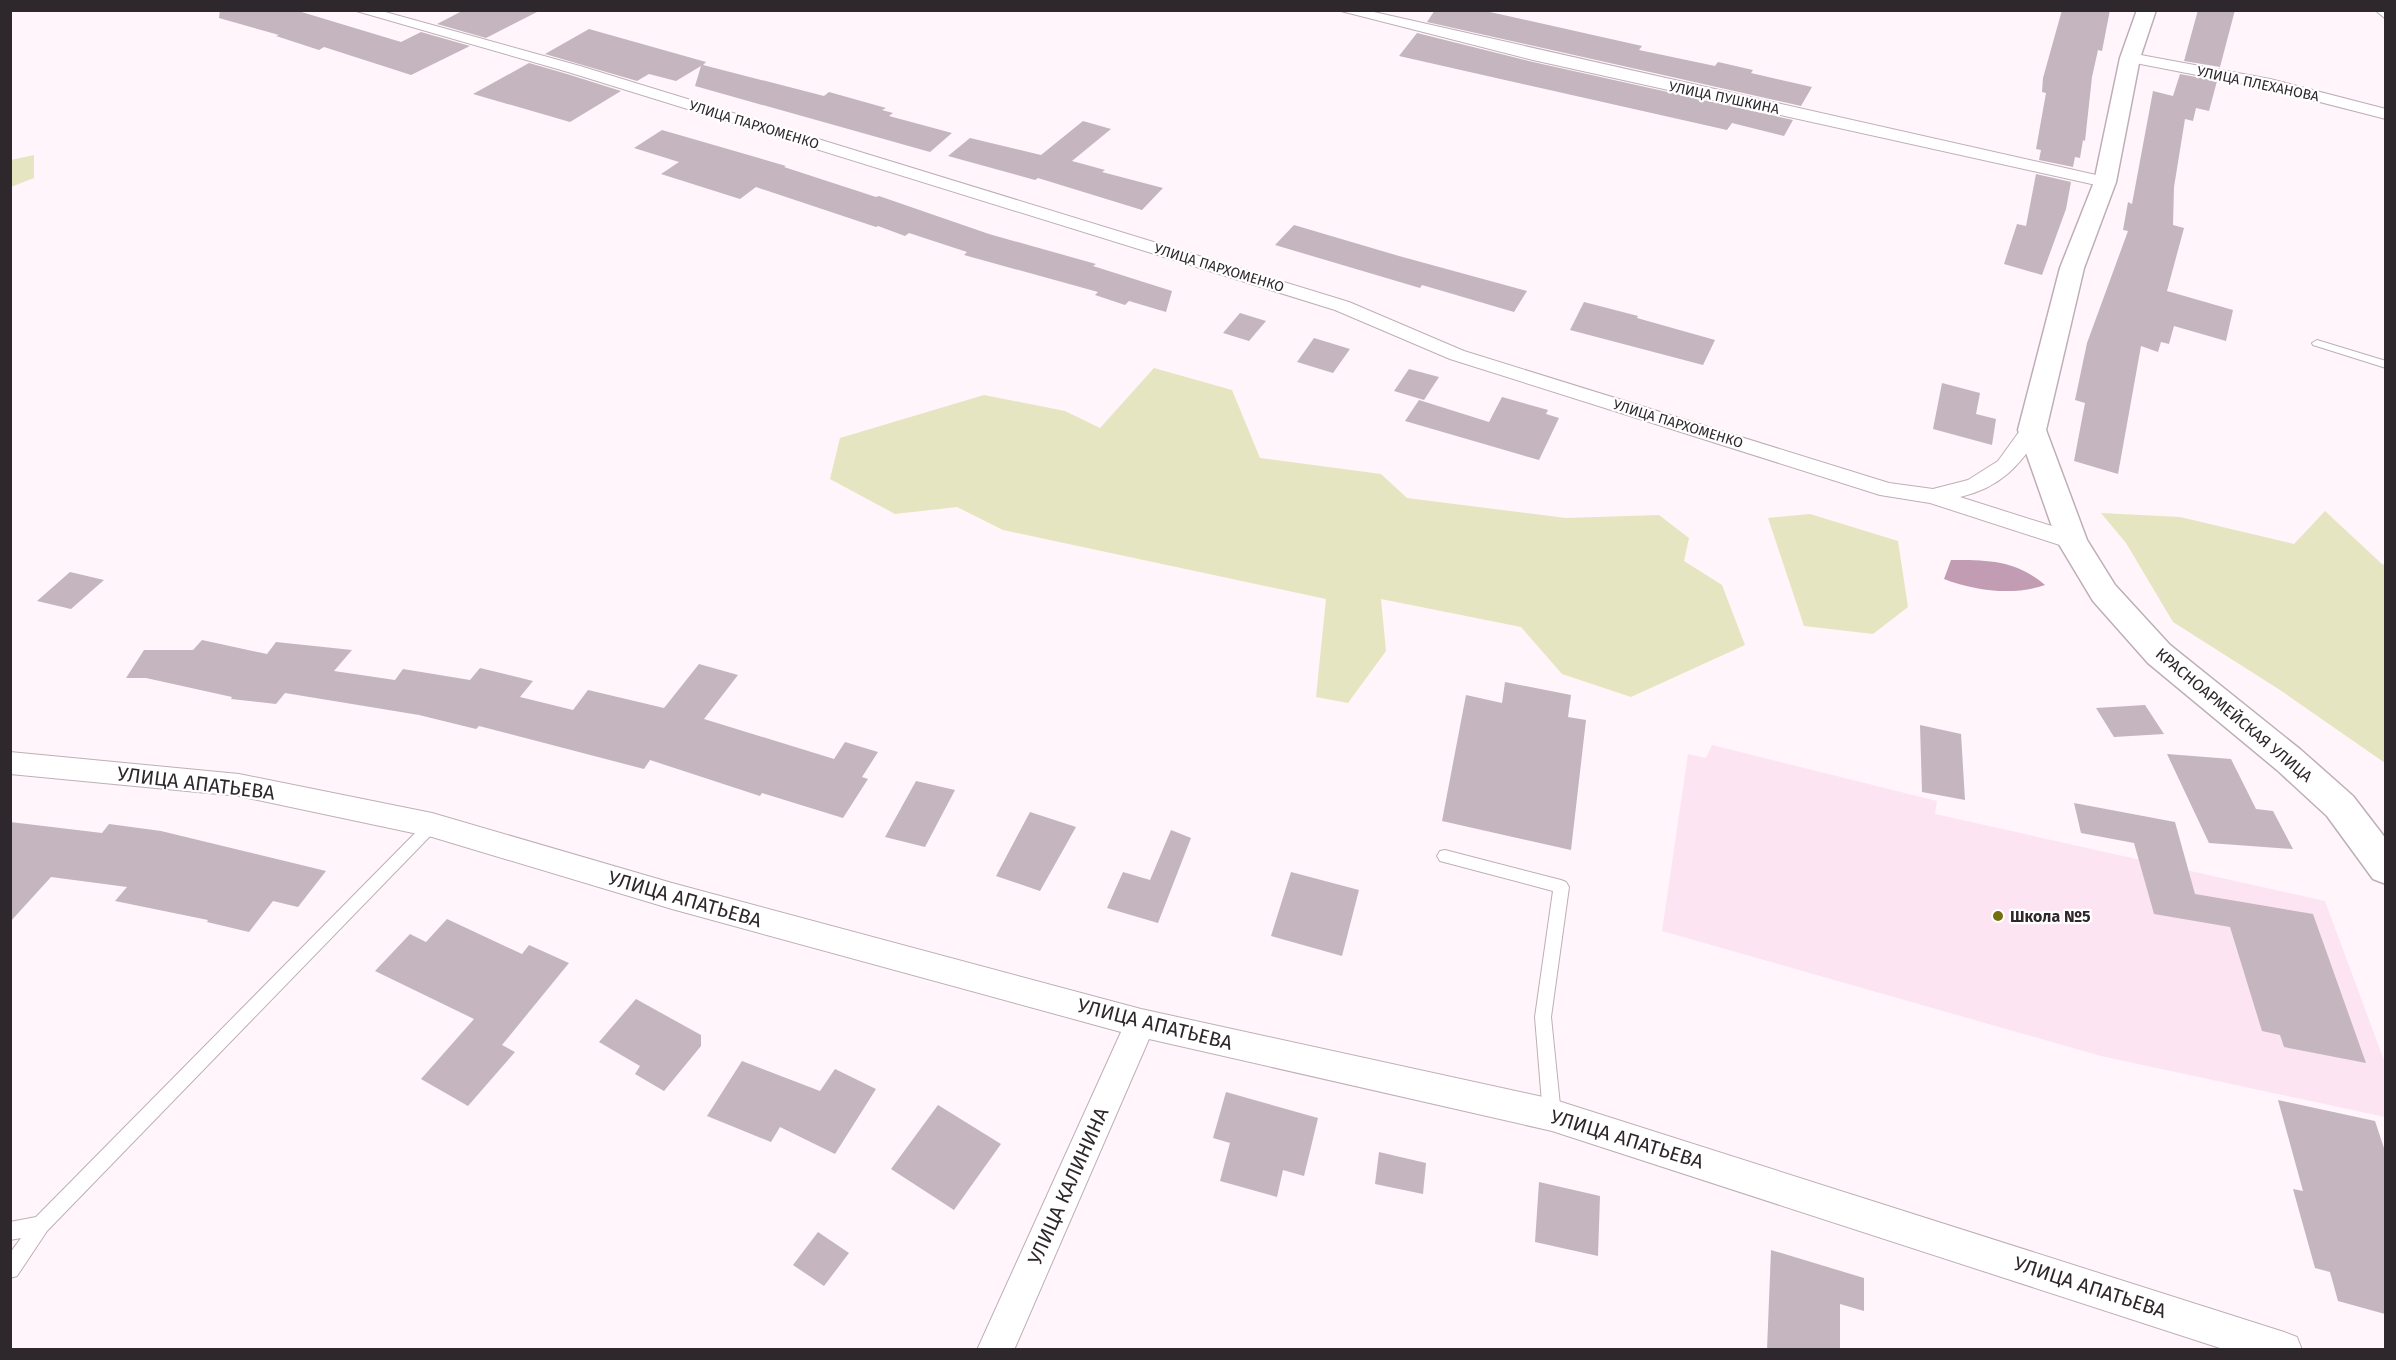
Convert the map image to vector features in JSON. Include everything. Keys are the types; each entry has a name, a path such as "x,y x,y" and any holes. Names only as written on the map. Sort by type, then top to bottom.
{"street":[{"name":"УЛИЦА ПАРХОМЕНКО","path":"360,10 574,69 1330,303 1457,355 1888,490 1932,496 2072,541"},
{"name":"УЛИЦА ПУШКИНА","path":"1344,10 1533,56 2105,182"},
{"path":"1932,496 1975,486 2006,466 2032,430 2072,268 2105,182 2130,58 2147,10"},
{"name":"УЛИЦА ПЛЕХАНОВА","path":"2130,58 2270,84 2385,114"},
{"name":"КРАСНОАРМЕЙСКАЯ УЛИЦА","path":"2032,430 2072,541 2104,593 2159,654 2289,760 2340,806 2385,868"},
{"name":"УЛИЦА АПАТЬЕВА","path":"10,763 239,785 432,825 672,896 1141,1023 1552,1115 2284,1350"},
{"name":"УЛИЦА КАЛИНИНА","path":"995,1350 1141,1023"}],"lane":[{"path":"2379,10 2385,17"},
{"path":"2317,344 2385,365"},
{"path":"10,1269 41,1225 432,825"},
{"path":"1445,856 1561,886 1543,1017 1552,1115"},
{"path":"10,1231 41,1225"}],"shaded area":[{"path":"1951,560 2001,563 2023,571 2045,585 2008,591 1969,587 1944,579"},
{"name":"Школа №5","path":"1712,745 1937,801 1935,814 2325,901 2385,1063 2385,1117 2101,1056 1662,931 1688,754 1706,758"}],"green space":[{"path":"34,155 34,178 11,187 11,160"},
{"path":"1154,368 1232,390 1260,458 1381,474 1407,498 1566,518 1659,515 1689,538 1684,561 1722,585 1745,645 1631,697 1562,674 1521,627 1381,599 1386,651 1348,703 1316,697 1326,599 1003,530 957,507 895,514 830,479 840,438 984,395 1065,411 1100,428"},
{"path":"2325,511 2383,565 2385,562 2385,763 2280,690 2173,622 2126,543 2101,513 2180,517 2294,544"},
{"path":"1810,514 1898,541 1908,607 1873,634 1804,626 1768,518"}],"building":[{"path":"220,10 295,10 401,42 421,32 470,46 411,75 324,47 319,50 276,36 279,35 219,18"},
{"path":"464,10 541,10 486,38 437,24"},
{"path":"1435,10 1481,10 1642,46 1639,50 1715,66 1718,62 1753,70 1751,73 1812,87 1801,106 1427,22"},
{"path":"2062,10 2110,10 2102,51 2098,50 2092,77 2085,141 2083,140 2080,158 2075,157 2073,167 2039,160 2041,150 2036,149 2046,93 2042,92 2043,78"},
{"path":"2198,10 2235,10 2220,67 2184,61"},
{"path":"589,29 706,62 703,65 824,96 829,92 886,108 882,110 893,113 889,116 952,133 930,152 695,86 701,66 676,81 649,74 637,81 545,54"},
{"path":"1417,33 1533,62 1793,120 1784,136 1732,123 1727,130 1399,56"},
{"path":"529,63 621,91 570,122 473,94"},
{"path":"2180,74 2217,81 2209,111 2196,108 2193,121 2185,119 2174,187 2173,225 2184,228 2167,291 2233,310 2226,341 2174,326 2169,344 2161,342 2158,352 2141,346 2118,474 2074,461 2085,403 2075,400 2087,343 2128,231 2123,230 2128,202 2132,204 2153,91 2173,96"},
{"path":"1083,121 1111,129 1072,161 1105,170 1102,172 1163,188 1142,210 1038,178 1035,180 948,156 970,138 1041,155"},
{"path":"662,130 786,166 784,167 876,197 879,196 989,234 1096,264 1093,266 1172,291 1166,312 1129,301 1125,305 1095,295 1098,292 964,255 967,252 909,233 905,236 756,187 740,199 661,174 679,162 634,148"},
{"path":"2036,174 2071,182 2066,209 2042,275 2004,264 2017,224 2026,226"},
{"path":"1294,225 1527,291 1514,312 1422,285 1420,288 1275,245"},
{"path":"1584,302 1715,340 1703,365 1570,330"},
{"path":"1240,313 1266,321 1249,341 1223,333"},
{"path":"1314,338 1350,349 1333,373 1297,362"},
{"path":"1409,369 1439,377 1424,400 1394,391"},
{"path":"1942,383 1980,393 1976,414 1996,419 1992,445 1933,429"},
{"path":"1502,397 1548,410 1546,414 1559,418 1539,460 1405,421 1419,400 1489,422"},
{"path":"70,572 104,580 71,609 37,601"},
{"path":"202,640 267,654 276,642 352,650 334,671 395,680 403,669 470,680 480,668 533,681 520,697 573,710 588,690 664,708 699,664 738,675 704,719 834,759 845,742 878,752 862,777 868,779 843,818 762,793 760,796 650,760 644,769 479,726 476,729 419,715 285,693 276,704 231,699 232,697 146,678 126,678 144,650 193,650"},
{"path":"1505,682 1571,695 1568,717 1586,720 1571,850 1442,821 1466,695 1502,703"},
{"path":"2145,705 2164,734 2114,737 2096,708"},
{"path":"1920,725 1961,734 1965,800 1922,792"},
{"path":"2167,754 2231,759 2256,809 2273,811 2293,849 2209,843"},
{"path":"916,781 955,790 925,847 885,837"},
{"path":"2074,803 2175,822 2195,894 2313,914 2366,1063 2284,1047 2280,1035 2262,1031 2230,927 2154,914 2134,843 2081,833"},
{"path":"1030,812 1076,827 1040,891 996,876"},
{"path":"10,822 102,833 109,824 161,831 326,871 298,907 273,901 249,932 207,922 208,920 115,901 127,887 51,877 10,922"},
{"path":"1171,830 1191,838 1158,923 1107,908 1123,872 1150,880"},
{"path":"1291,872 1359,890 1342,956 1271,936"},
{"path":"447,919 522,954 529,945 569,963 502,1045 515,1052 468,1106 421,1079 474,1019 375,971 410,934 426,942"},
{"path":"636,999 701,1035 701,1046 664,1091 635,1074 640,1066 599,1042"},
{"path":"742,1061 820,1091 835,1069 876,1089 835,1154 780,1127 771,1142 707,1116"},
{"path":"1226,1092 1318,1118 1304,1176 1283,1170 1277,1197 1220,1181 1230,1143 1213,1138"},
{"path":"2278,1100 2375,1121 2385,1151 2385,1314 2338,1301 2330,1272 2315,1268 2293,1189 2303,1191"},
{"path":"938,1105 1001,1144 954,1210 891,1169"},
{"path":"1379,1152 1426,1163 1423,1194 1375,1184"},
{"path":"1539,1182 1600,1196 1598,1256 1535,1242"},
{"path":"818,1232 849,1253 824,1286 793,1265"},
{"path":"1771,1250 1864,1278 1864,1311 1840,1304 1840,1350 1767,1350"}],"place":[{"name":"Школа №5","path":"1998,916"}]}
